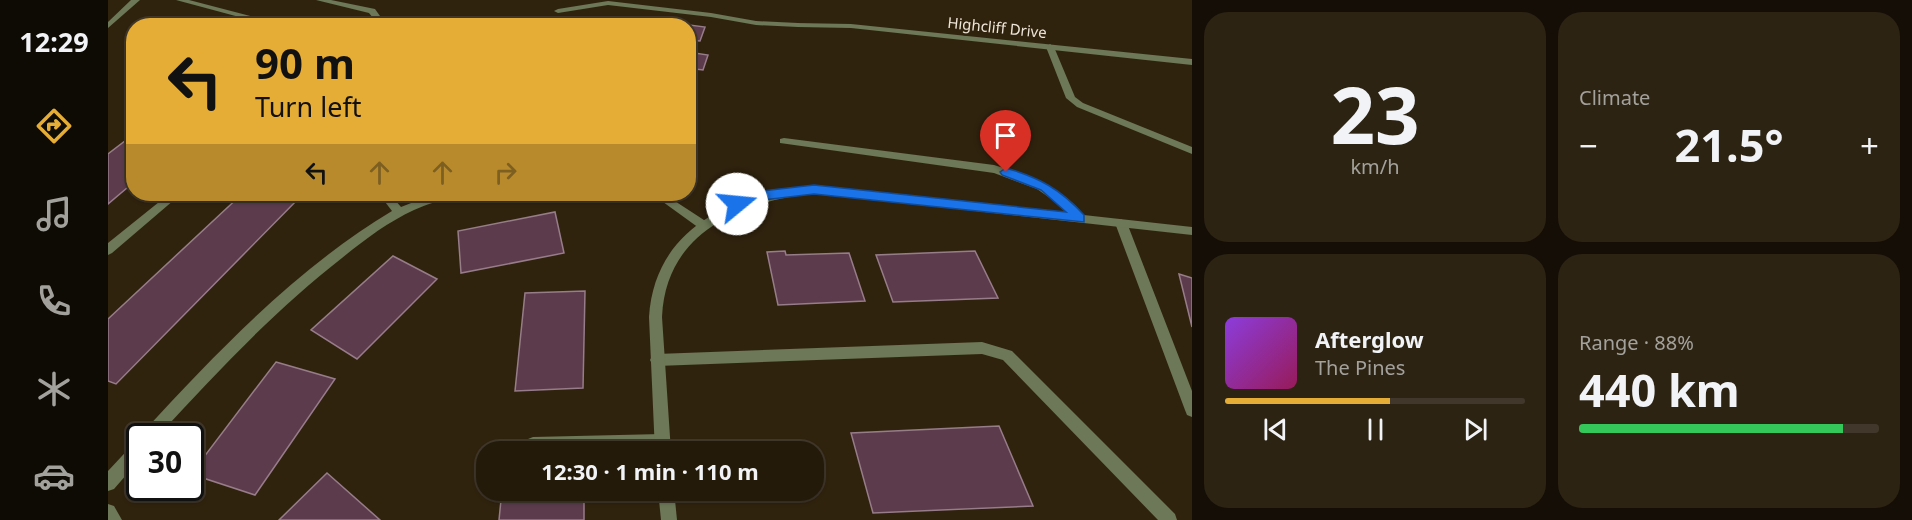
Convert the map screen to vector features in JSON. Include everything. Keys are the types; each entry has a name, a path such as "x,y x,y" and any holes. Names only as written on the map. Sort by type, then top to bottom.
{"street":[{"path":"108,26 136,0"},
{"path":"180,0 253,18"},
{"path":"320,0 372,11 377,18"},
{"name":"Highcliff Drive","path":"558,11 608,3 711,15 756,23 851,26 1192,62"},
{"path":"1050,47 1071,98 1080,105 1192,151"},
{"path":"784,141 994,169 1019,175 1060,197 1080,218"},
{"path":"663,441 655,316 661,284 678,250 703,225 737,204 762,196 814,189 1192,231"},
{"path":"108,250 168,201"},
{"path":"390,201 399,212"},
{"path":"161,423 201,379 303,279 399,212 419,201"},
{"path":"667,201 703,225"},
{"path":"1121,223 1187,379 1192,410"},
{"path":"657,360 982,348 1006,355 1169,520"},
{"path":"108,483 126,463"},
{"path":"667,501 669,520"},
{"path":"108,512 114,520"}],"building":[{"path":"696,26 705,27 700,41 696,41"},
{"path":"696,53 708,55 703,70 696,69"},
{"path":"126,140 126,189 108,204 108,154"},
{"path":"234,201 296,201 116,384 108,381 108,319"},
{"path":"555,212 564,253 461,273 458,231"},
{"path":"785,251 786,255 849,253 865,301 778,305 767,252"},
{"path":"975,251 998,298 893,302 876,255"},
{"path":"393,256 437,279 357,359 311,330"},
{"path":"1179,274 1192,278 1192,327"},
{"path":"585,291 583,388 515,391 525,293"},
{"path":"276,362 335,379 255,495 204,478 204,457"},
{"path":"999,426 1033,506 873,513 851,433"},
{"path":"327,473 380,520 279,520"},
{"path":"501,501 584,501 584,520 499,520"}],"route":[{"path":"737,204 762,196 814,189 1080,218 1060,197 1045,187 1019,175 1006,172"}]}
